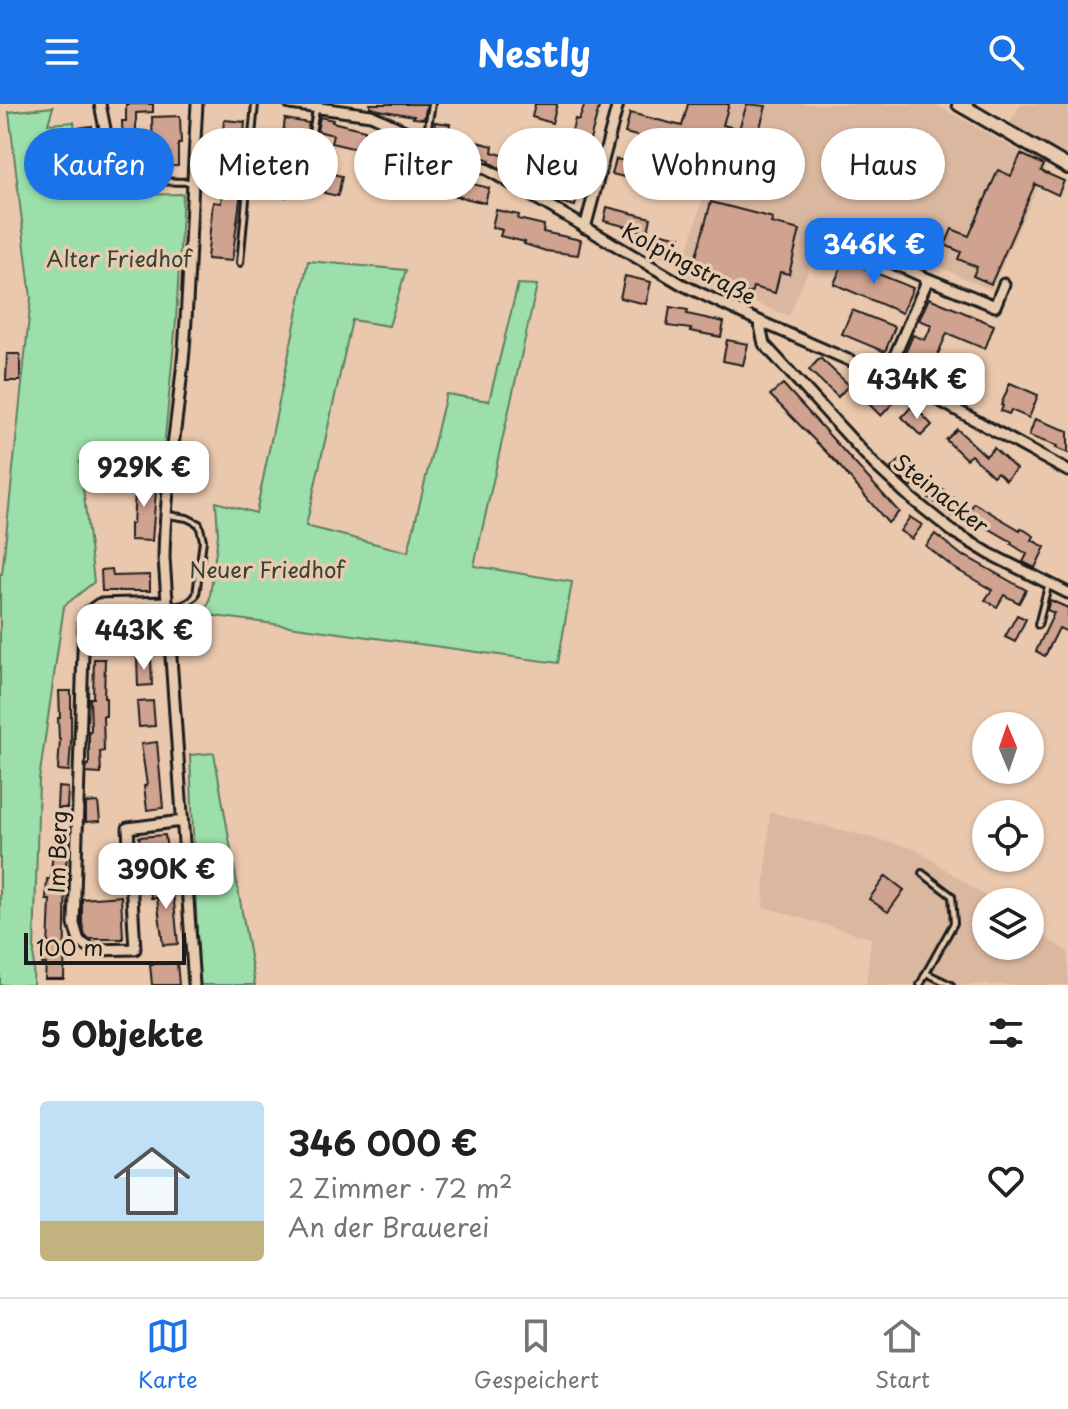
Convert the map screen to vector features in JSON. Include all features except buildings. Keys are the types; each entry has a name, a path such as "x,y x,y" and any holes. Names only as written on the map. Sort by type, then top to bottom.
{"main road":[{"path":"959,104 1068,167"}],"street":[{"path":"100,104 105,128"},
{"path":"195,128 197,104"},
{"name":"Kolpingstraße","path":"290,104 371,115 398,128"},
{"path":"585,228 618,104"},
{"name":"Kolpingstraße","path":"481,167 683,285 931,396 1068,471"},
{"path":"191,200 183,354 165,515 164,558 194,985"},
{"path":"827,233 995,306 1004,284"},
{"path":"886,376 928,279"},
{"name":"Steinacker","path":"759,321 764,344 875,465 912,499 952,531 990,554 1068,593"},
{"name":"Im Berg","path":"167,605 99,604 88,612 84,622 74,924 79,941 93,950 135,949 128,828 182,821"}],"lane":[{"path":"240,263 255,104"},
{"path":"427,128 432,104"},
{"path":"313,128 316,108"},
{"path":"165,515 187,518 199,524 203,540 196,595 191,602 167,605"},
{"path":"1038,625 1048,583"},
{"path":"920,985 954,923 952,896 922,873"},
{"path":"926,973 951,985"}],"shaded area":[{"path":"687,104 935,104 1047,167 991,290 830,218 789,316 681,274 702,200 805,200 805,128 681,128"},
{"path":"1020,104 1068,106 1068,156 1010,123"},
{"path":"770,812 916,849 973,888 972,960 1044,960 1044,936 1068,952 1068,985 866,985 871,938 763,907"}],"green space":[{"name":"Alter Friedhof","path":"53,107 48,124 74,122 75,128 24,128 24,200 174,200 174,194 183,194 176,321 162,470 80,462 94,582 64,606 39,780 33,985 0,985 0,574 31,298 9,112"},
{"name":"Neuer Friedhof","path":"308,261 406,270 389,326 352,320 306,526 408,552 446,394 489,401 518,284 537,285 474,566 572,582 558,663 201,614 209,603 218,535 216,502 256,513"},
{"path":"214,753 255,985 199,985 190,755"}]}
